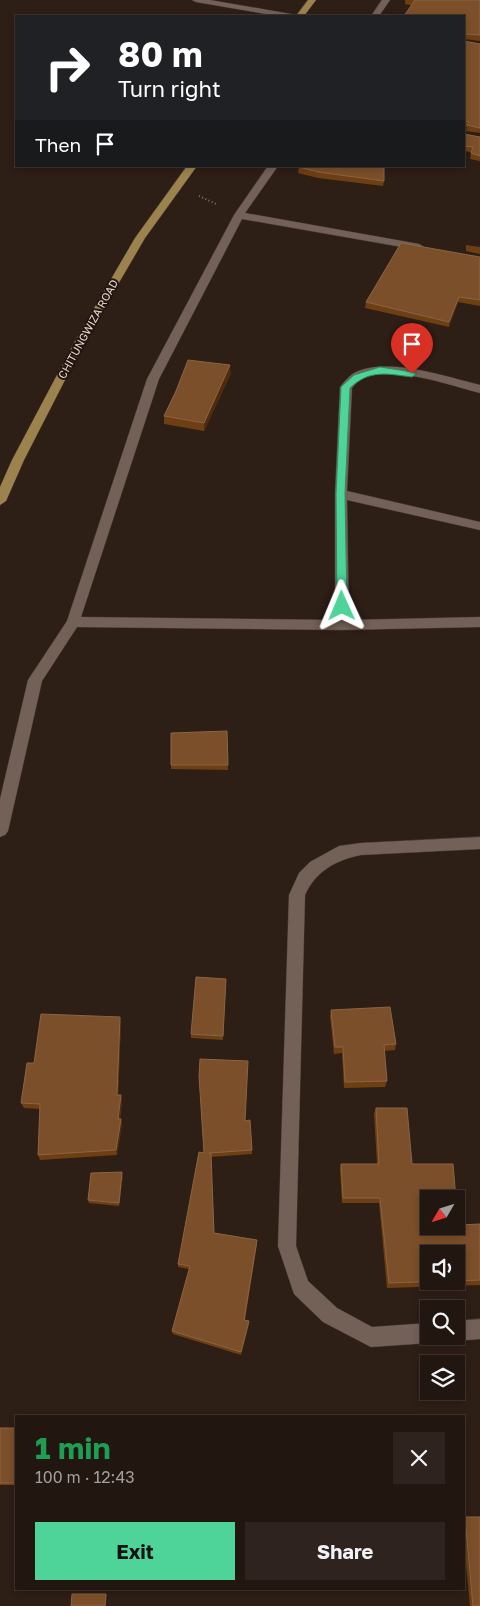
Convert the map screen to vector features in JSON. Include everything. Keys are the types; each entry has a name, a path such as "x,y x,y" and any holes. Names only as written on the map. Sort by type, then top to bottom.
{"main road":[{"path":"301,15 312,0"},
{"name":"CHITUNGWIZA ROAD","path":"0,501 18,460 80,341 140,238 191,167"}],"street":[{"path":"196,0 285,15"},
{"path":"376,15 386,0"},
{"path":"0,831 35,680 73,622 153,379 239,215 272,167"},
{"path":"239,215 432,249"},
{"path":"342,625 341,494 346,387 357,377 380,370 395,371 480,389"},
{"path":"341,494 480,526"},
{"path":"73,622 342,625 480,622"},
{"path":"420,1334 371,1337 330,1315 302,1287 287,1246 297,895 305,878 316,867 340,854 361,849 480,843"},
{"path":"465,1330 480,1329"}],"path":[{"path":"178,186 239,215"}],"building":[{"path":"415,0 480,0 480,35 465,34 465,15 405,15"},
{"path":"465,41 480,44 480,128 467,125 469,122 465,121"},
{"path":"465,134 480,137 480,156 471,153 473,147 465,146"},
{"path":"299,167 384,167 384,181 318,172"},
{"path":"401,243 480,257 480,300 459,297 449,322 366,302"},
{"path":"188,360 230,365 204,423 164,416"},
{"path":"227,731 228,765 171,765 171,733"},
{"path":"196,977 226,979 223,1036 191,1034"},
{"path":"390,1007 396,1044 384,1045 387,1081 345,1082 343,1047 335,1047 331,1010"},
{"path":"41,1014 120,1017 117,1095 121,1095 118,1119 121,1119 116,1150 38,1155 40,1104 21,1103 27,1063 34,1063"},
{"path":"200,1059 248,1061 245,1121 250,1120 252,1150 209,1153 211,1153 214,1233 257,1240 244,1320 249,1321 241,1352 172,1331 190,1266 178,1264 199,1152 204,1153 199,1076"},
{"path":"376,1108 407,1108 412,1164 453,1164 455,1190 420,1190 420,1235 465,1235 465,1225 480,1224 480,1280 465,1281 465,1245 420,1245 420,1282 389,1283 380,1198 343,1198 341,1164 379,1164"},
{"path":"122,1172 119,1203 88,1200 91,1173"},
{"path":"0,1428 15,1428 15,1483 0,1483"},
{"path":"465,1517 480,1517 480,1606 473,1606"},
{"path":"72,1594 106,1594 105,1606 71,1606"}],"route":[{"path":"342,606 341,494 346,387 357,377 368,372 380,370 412,374"}]}
